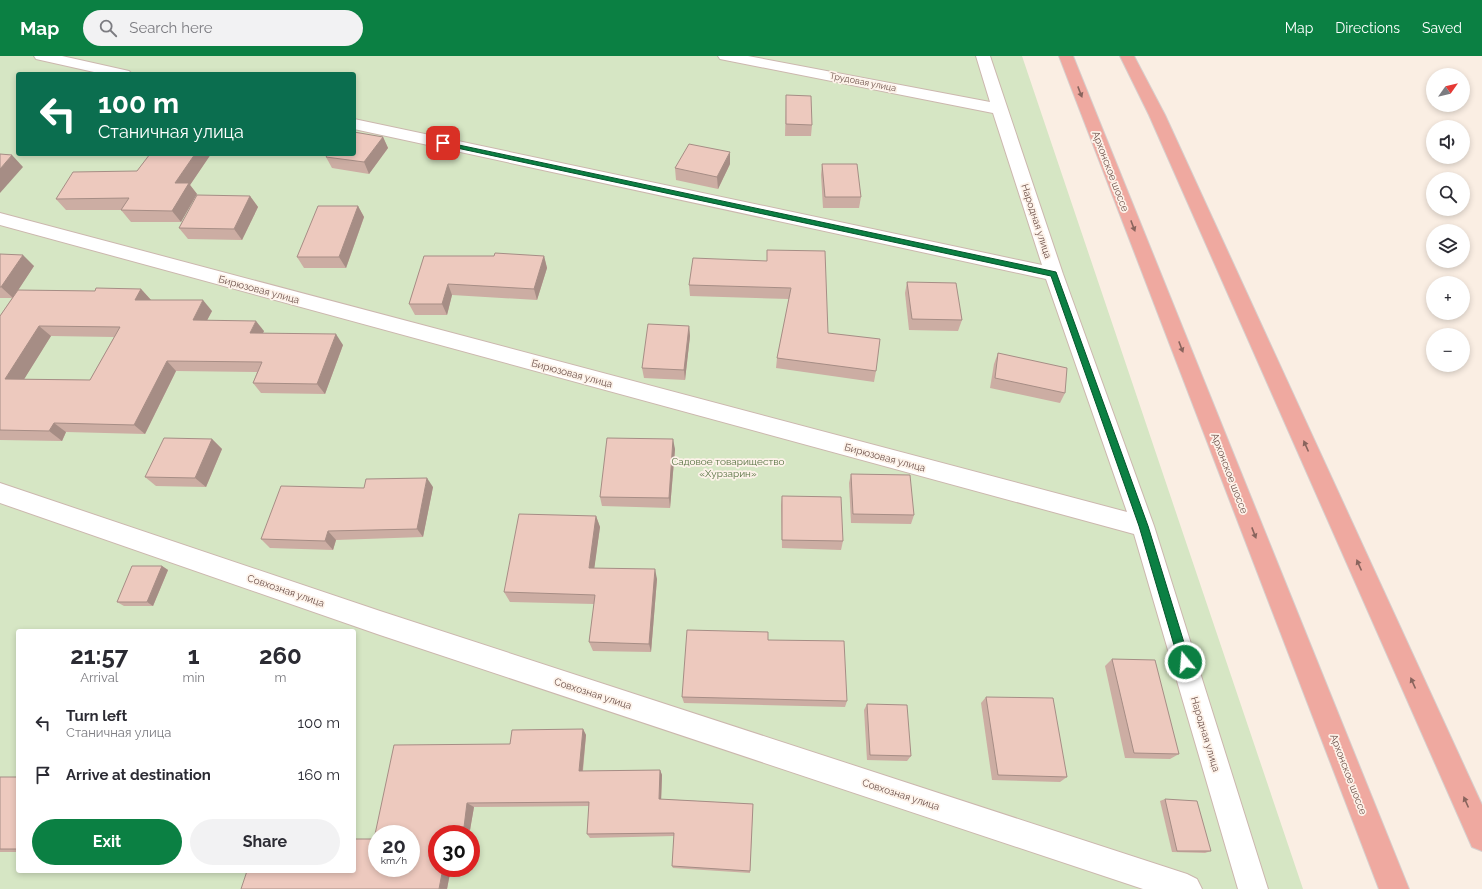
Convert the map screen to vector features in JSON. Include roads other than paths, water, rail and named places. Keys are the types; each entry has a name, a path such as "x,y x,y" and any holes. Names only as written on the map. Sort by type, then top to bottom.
{"highway":[{"name":"Архонское шоссе","path":"1066,56 1394,889"},
{"path":"1127,56 1157,115 1482,837"}],"street":[{"path":"41,56 115,72"},
{"name":"Трудовая улица","path":"726,56 1000,109"},
{"name":"Народная улица","path":"983,56 1054,274 1143,526 1253,889"},
{"path":"356,124 1054,274"},
{"name":"Бирюзовая улица","path":"0,219 1143,526"},
{"name":"Совхозная улица","path":"0,493 380,623 1187,889"}],"park label":[{"name":"Садовое товарищество «Хурзарин»","path":"728,466"}]}
